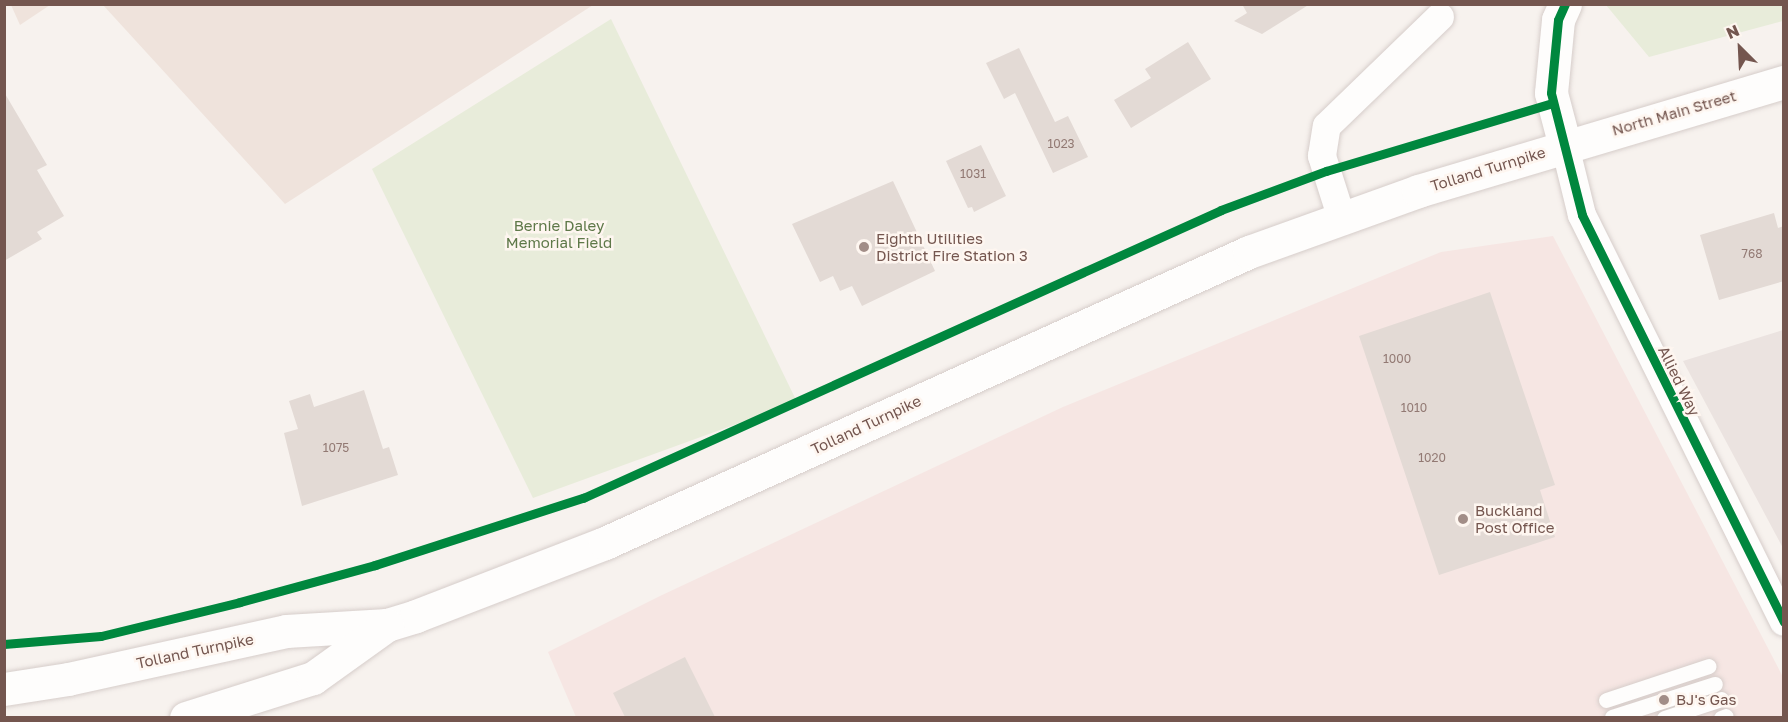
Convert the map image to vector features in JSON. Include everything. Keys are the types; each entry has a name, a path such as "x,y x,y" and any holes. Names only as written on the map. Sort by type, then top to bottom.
{"main road":[{"name":"Tolland Turnpike","path":"186,717 313,678 387,625 595,547 1175,283 1341,216 1565,146 1551,93 1558,20 1565,4"},
{"name":"North Main Street","path":"1565,146 1784,82"},
{"name":"Tolland Turnpike","path":"4,689 68,679 286,631 387,625"}],"street":[{"path":"1341,216 1323,156 1327,126 1440,17"},
{"name":"Allied Way","path":"1565,146 1582,215 1784,622"}],"lane":[{"path":"1606,699 1709,666"},
{"path":"1612,717 1715,684"},
{"path":"1664,717 1721,699"}],"shaded area":[{"path":"11,5 50,5 20,25"},
{"path":"103,5 593,5 285,204"},
{"path":"1553,236 1783,677 1783,717 576,717 548,652 660,596 1063,407 1441,252"},
{"path":"1784,330 1783,548 1683,361"}],"green space":[{"path":"1606,5 1783,5 1783,21 1649,57"},
{"name":"Bernie Daley Memorial Field","path":"611,19 797,402 533,498 372,169"}],"building":[{"path":"1242,4 1310,4 1262,34 1234,21 1247,13"},
{"path":"1188,42 1211,79 1131,128 1114,100 1151,78 1145,69"},
{"path":"1019,48 1055,122 1068,116 1088,157 1053,173 1015,93 1004,99 986,63"},
{"path":"4,92 47,165 37,170 64,216 37,232 42,239 4,261"},
{"path":"981,145 1006,196 974,212 972,207 968,208 946,161"},
{"name":"Eighth Utilities District Fire Station 3","path":"893,181 935,271 862,306 852,286 840,291 833,276 820,282 792,224"},
{"path":"1774,213 1778,228 1784,226 1784,281 1719,300 1700,235"},
{"path":"1490,292 1555,485 1540,490 1555,537 1439,575 1359,336"},
{"path":"364,390 383,449 389,447 398,475 302,506 284,433 298,429 289,401 310,394 314,407"},
{"path":"685,657 715,717 625,717 613,693"}],"cycle path":[{"path":"1565,4 1558,20 1551,93 1582,215 1784,622"},
{"path":"4,644 101,636 240,602 375,565 583,498 1221,210 1326,171 1553,103"}],"place":[{"name":"Eighth Utilities District Fire Station 3","path":"864,247"},
{"name":"Buckland Post Office","path":"1463,519"},
{"name":"BJ's Gas","path":"1664,700"}]}
